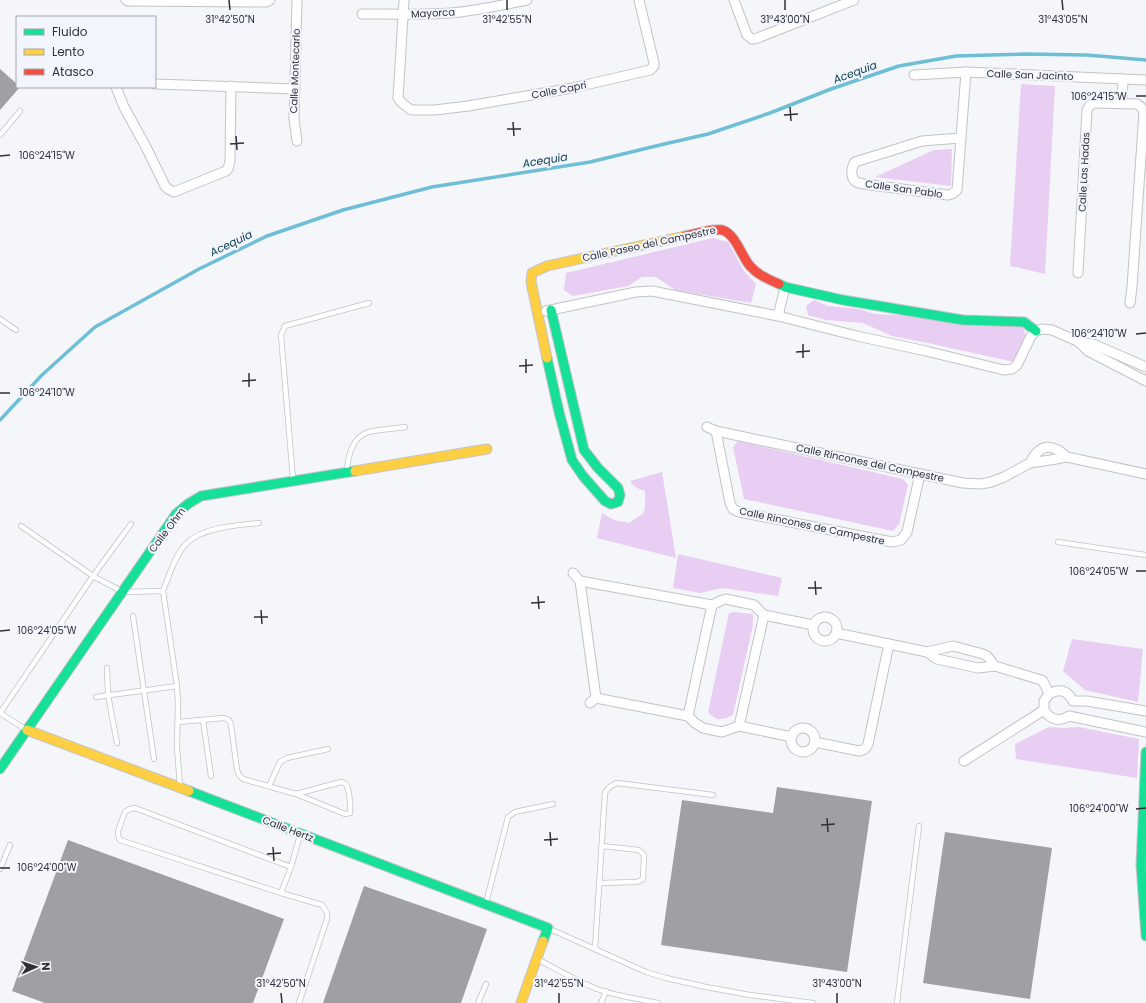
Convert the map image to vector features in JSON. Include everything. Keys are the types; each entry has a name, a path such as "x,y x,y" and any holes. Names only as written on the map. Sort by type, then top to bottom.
{"street":[{"path":"126,0 266,2 270,0"},
{"name":"Calle Montecarlo","path":"297,0 294,89 294,119 297,141"},
{"path":"404,0 404,14"},
{"name":"Mayorca","path":"362,14 453,12 501,3 527,0"},
{"name":"Calle Capri","path":"404,14 398,98 411,110 435,110 468,106 572,88 650,70 654,66 654,63 639,0"},
{"path":"734,0 746,35 752,39 755,39 854,0"},
{"name":"Calle San Jacinto","path":"914,75 966,72 1146,80"},
{"name":"Calle San Pablo","path":"962,138 922,141 855,162 852,166 852,177 856,182 863,184 948,195 957,190 962,138 966,72"},
{"path":"1122,104 1123,79"},
{"path":"156,84 294,89"},
{"path":"116,88 124,107 165,186 174,192 226,172 228,169 230,161 231,86"},
{"name":"Calle Las Hadas","path":"1078,273 1087,110 1090,105 1095,103 1137,104 1142,107 1144,112 1130,303"},
{"name":"Calle Paseo del Campestre","path":"550,310 584,450 593,463 618,488 618,502 608,503 583,476 572,460 559,412 531,282 532,273 547,266 723,230 734,239 749,265 755,271 761,276 785,288 843,300 963,320 1024,322 1036,331 1042,329 1052,330 1079,342 1094,344 1145,367"},
{"path":"778,316 785,288"},
{"path":"538,313 636,292 652,291 778,316 1004,370 1012,369 1017,365 1031,336 1036,331"},
{"name":"Calle Paseo del Campestre","path":"1079,342 1088,351 1142,379"},
{"path":"1106,361 1111,352"},
{"path":"1142,379 1145,367"},
{"path":"559,412 574,409"},
{"name":"Calle Rincones de Campestre","path":"712,429 730,503 733,509 738,512 896,542 901,540 907,532 920,474"},
{"name":"Calle Rincones del Campestre","path":"712,429 963,483 981,484 991,482 1004,477 1030,462 1067,457 1146,474"},
{"name":"Calle Rincones del Campestre","path":"1030,462 1037,452 1048,447 1056,448 1067,457"},
{"name":"Calle Ohm","path":"0,769 176,514 184,506 201,496 487,449"},
{"path":"573,573 580,581 593,701 688,716 695,724 703,728 722,732 739,726 792,737"},
{"path":"580,581 712,605 726,599 754,605 764,615 813,625"},
{"path":"688,716 712,605"},
{"path":"739,726 764,615"},
{"path":"821,618 828,618 834,622 836,626 836,633 833,638 829,640 819,640 813,633 813,625 821,618"},
{"path":"836,633 927,652 937,659 978,668 995,666 1041,680 1049,694"},
{"path":"815,742 859,751 866,748 889,644"},
{"path":"927,652 953,646 983,654 987,656 995,666"},
{"path":"1055,690 1066,692 1070,695 1073,701 1074,706 1072,711 1069,716 1064,719 1056,720 1047,715 1044,710 1044,701 1049,694 1055,690"},
{"path":"1073,701 1087,701 1146,711"},
{"path":"964,761 1044,710"},
{"path":"1069,716 1146,732"},
{"path":"806,728 813,734 815,742 810,749 800,751 793,745 791,740 792,737 796,730 806,728"},
{"name":"Calle Hertz","path":"27,730 548,928"},
{"path":"1146,752 1141,865 1146,936"},
{"path":"521,1003 548,928"}],"lane":[{"path":"0,135 20,111"},
{"path":"293,481 281,335 283,329 285,326 369,303"},
{"path":"0,319 16,330"},
{"path":"346,472 348,456 354,445 365,433 406,427"},
{"path":"180,788 177,686 163,591 175,560 186,544 205,533 219,528 259,523"},
{"path":"27,730 0,714 93,576 131,524"},
{"path":"22,526 93,576 122,592 163,591"},
{"path":"1058,542 1146,555"},
{"path":"133,616 154,758"},
{"path":"107,668 108,696 117,743"},
{"path":"96,697 177,686"},
{"path":"178,722 224,718 229,720 237,770 239,775 244,779 296,794 345,814 350,813 351,809 348,787 345,783 341,782 296,794"},
{"path":"203,720 211,776"},
{"path":"269,786 280,762 294,755 328,749"},
{"path":"595,949 605,793 611,786 617,783 713,794"},
{"path":"486,904 508,817 515,812 553,804"},
{"path":"290,868 135,808 125,812 118,831 120,840 322,905 326,913 326,924 299,1003"},
{"path":"897,1003 918,826"},
{"path":"281,893 301,834"},
{"path":"0,868 10,845"},
{"path":"600,883 637,882 642,879 644,855 639,850 602,846"},
{"path":"548,928 646,972 666,978 750,995 813,1003"},
{"path":"537,959 572,978 599,990 658,1003"},
{"path":"478,1003 486,984"},
{"path":"600,1003 606,991"}],"shaded area":[{"path":"1021,84 1055,86 1045,274 1010,266"},
{"path":"952,149 951,186 875,177 934,150"},
{"path":"713,238 728,242 744,271 756,284 751,303 675,290 656,277 642,277 628,286 573,296 564,290 566,273"},
{"path":"814,300 828,306 859,309 875,314 1024,327 1025,336 1014,362 892,336 863,323 826,320 808,315 806,306"},
{"path":"738,441 903,479 908,485 899,524 893,531 744,499 733,447"},
{"path":"662,472 676,558 597,538 602,513 614,520 629,523 644,513 645,491 638,489 630,481"},
{"path":"678,554 782,578 778,596 722,588 700,593 673,588"},
{"path":"735,612 753,614 753,625 733,715 726,718 717,719 708,712 729,613"},
{"path":"1072,639 1143,649 1138,702 1085,690 1063,671"},
{"path":"1049,727 1079,727 1139,739 1137,778 1016,759 1015,744"}],"building":[{"path":"0,69 16,83 16,88 19,88 0,110"},
{"path":"777,787 872,801 847,972 661,945 682,800 773,813"},
{"path":"945,832 1052,848 1030,999 923,983"},
{"path":"68,840 284,919 253,1003 45,1003 12,991"},
{"path":"364,886 487,929 461,1003 323,1003"}],"waterway":[{"name":"Acequia","path":"0,420 42,375 95,327 199,269 267,236 343,210 432,187 590,162 708,134 899,66 956,56 1024,54 1087,55 1146,60"}],"traffic: fast":[{"path":"779,284 785,287 843,300 963,320 1024,322 1036,331"},
{"path":"547,358 572,460 583,476 605,501 611,504 618,502 620,495 618,488 598,468 584,450 551,310"},
{"path":"0,769 176,514 201,496 355,471"},
{"path":"1146,752 1141,865 1146,936"},
{"path":"189,791 548,928 543,941"}],"traffic: slow":[{"path":"547,358 531,282 532,273 547,266 685,236"},
{"path":"355,471 487,449"},
{"path":"27,730 189,791"},
{"path":"521,1003 543,941"}],"traffic: jam":[{"path":"685,236 713,230 722,230 727,232 734,240 750,266 756,272 779,284"}]}
